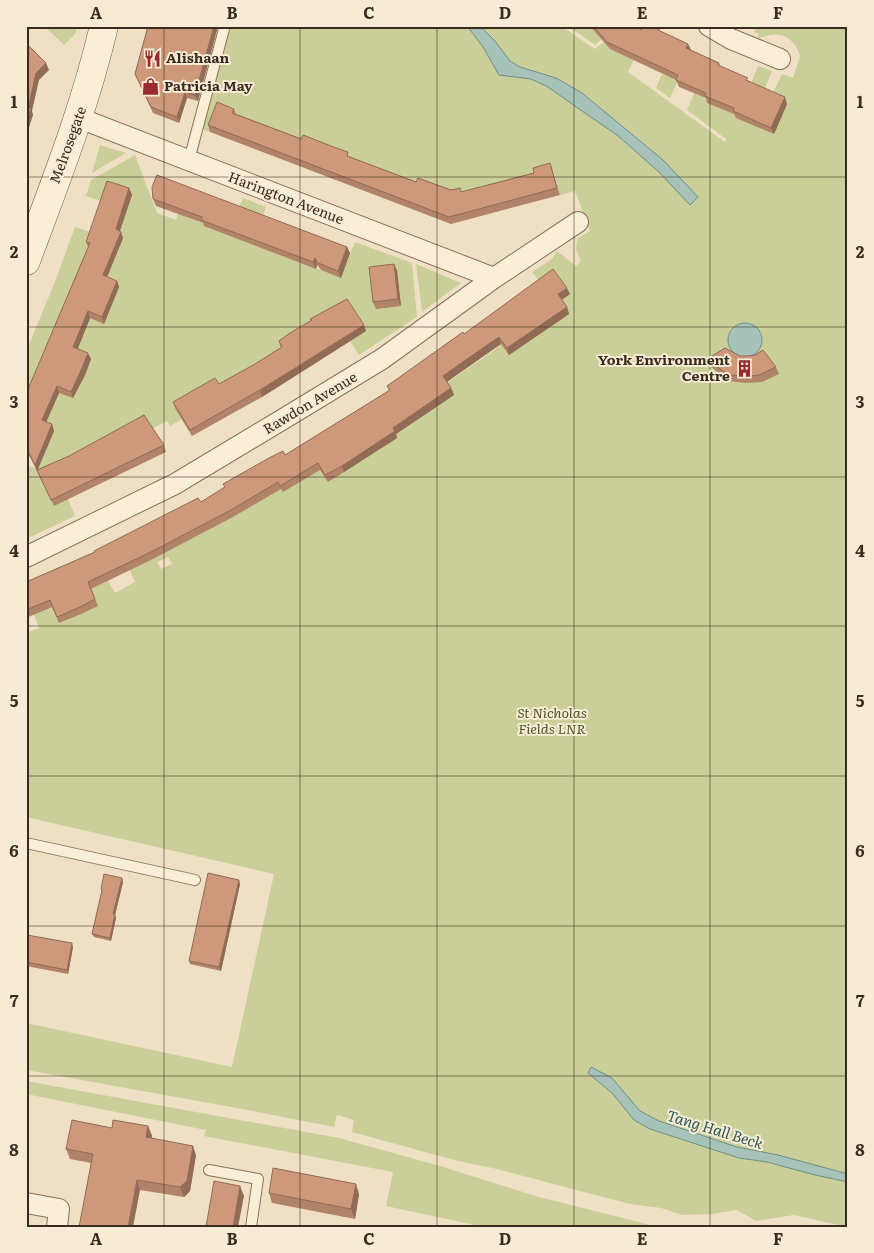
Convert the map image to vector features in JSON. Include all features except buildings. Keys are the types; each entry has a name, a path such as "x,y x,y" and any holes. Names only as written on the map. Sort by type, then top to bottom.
{"street":[{"name":"Melrosegate","path":"26,261 79,118 104,26"},
{"path":"709,26 731,39 780,59"},
{"name":"Harington Avenue","path":"79,118 494,278"},
{"name":"Rawdon Avenue","path":"26,557 175,484 272,426 382,359 494,278 578,222"},
{"path":"26,1203 60,1209 57,1227"}],"lane":[{"path":"189,160 224,29"},
{"path":"26,844 194,880"},
{"path":"209,1170 258,1179 251,1227"}],"green space":[{"path":"49,26 78,26 75,34 64,45 47,29"},
{"name":"St Nicholas Fields LNR","path":"230,26 561,26 595,49 623,26 634,59 628,72 725,142 726,139 687,110 694,93 709,99 708,103 737,115 771,97 782,74 793,78 800,56 793,43 784,36 772,35 757,39 759,34 754,32 756,27 848,26 848,1227 794,1215 756,1221 737,1210 712,1214 682,1215 661,1208 630,1204 497,1169 458,1161 352,1132 354,1120 337,1115 334,1127 26,1070 26,1023 232,1067 274,874 26,817 26,633 39,628 34,614 108,581 115,593 135,582 130,570 203,533 303,476 305,479 486,356 569,295 543,285 532,272 552,259 557,251 576,266 581,261 576,250 577,239 590,231 575,191 560,195 553,170 444,200 219,110 210,132 201,129","holes":["168,557 172,564 161,569 157,562"]},
{"path":"568,26 590,26 600,37 617,26 595,45"},
{"path":"758,66 772,71 763,94 749,88"},
{"path":"662,74 678,80 670,98 656,88"},
{"path":"100,145 126,153 92,173"},
{"path":"135,155 157,213 176,220 178,214 228,233 243,198 266,207 261,221 282,256 340,277 355,242 412,263 417,317 359,355 350,341 366,331 236,389 170,426 167,421 44,484 54,506 68,499 75,516 26,539 26,465 35,468 39,460 30,456 26,464 26,453 45,415 26,406 26,352 75,227 93,233 104,202 86,196 91,180"},
{"path":"416,264 461,283 422,312"},
{"path":"26,1081 339,1138 440,1166 539,1197 658,1227 484,1227 386,1206 393,1172 204,1136 206,1130 26,1094"}],"water":[{"path":"467,26 480,26 495,41 510,61 520,67 556,78 582,93 663,160 698,197 690,205 659,172 617,135 548,87 531,79 499,75 483,47"},
{"path":"745,323 757,328 762,340 757,352 745,357 733,352 728,340 733,328"},
{"path":"591,1067 612,1078 640,1111 659,1121 737,1147 778,1155 848,1174 848,1182 767,1162 739,1158 650,1129 634,1120 612,1093 588,1073"}],"place":[{"name":"Alishaan","path":"152,58"},
{"name":"Patricia May","path":"150,86"},
{"name":"York Environment Centre","path":"744,368"}],"water label":[{"name":"Tang Hall Beck","path":"715,1130"}]}
